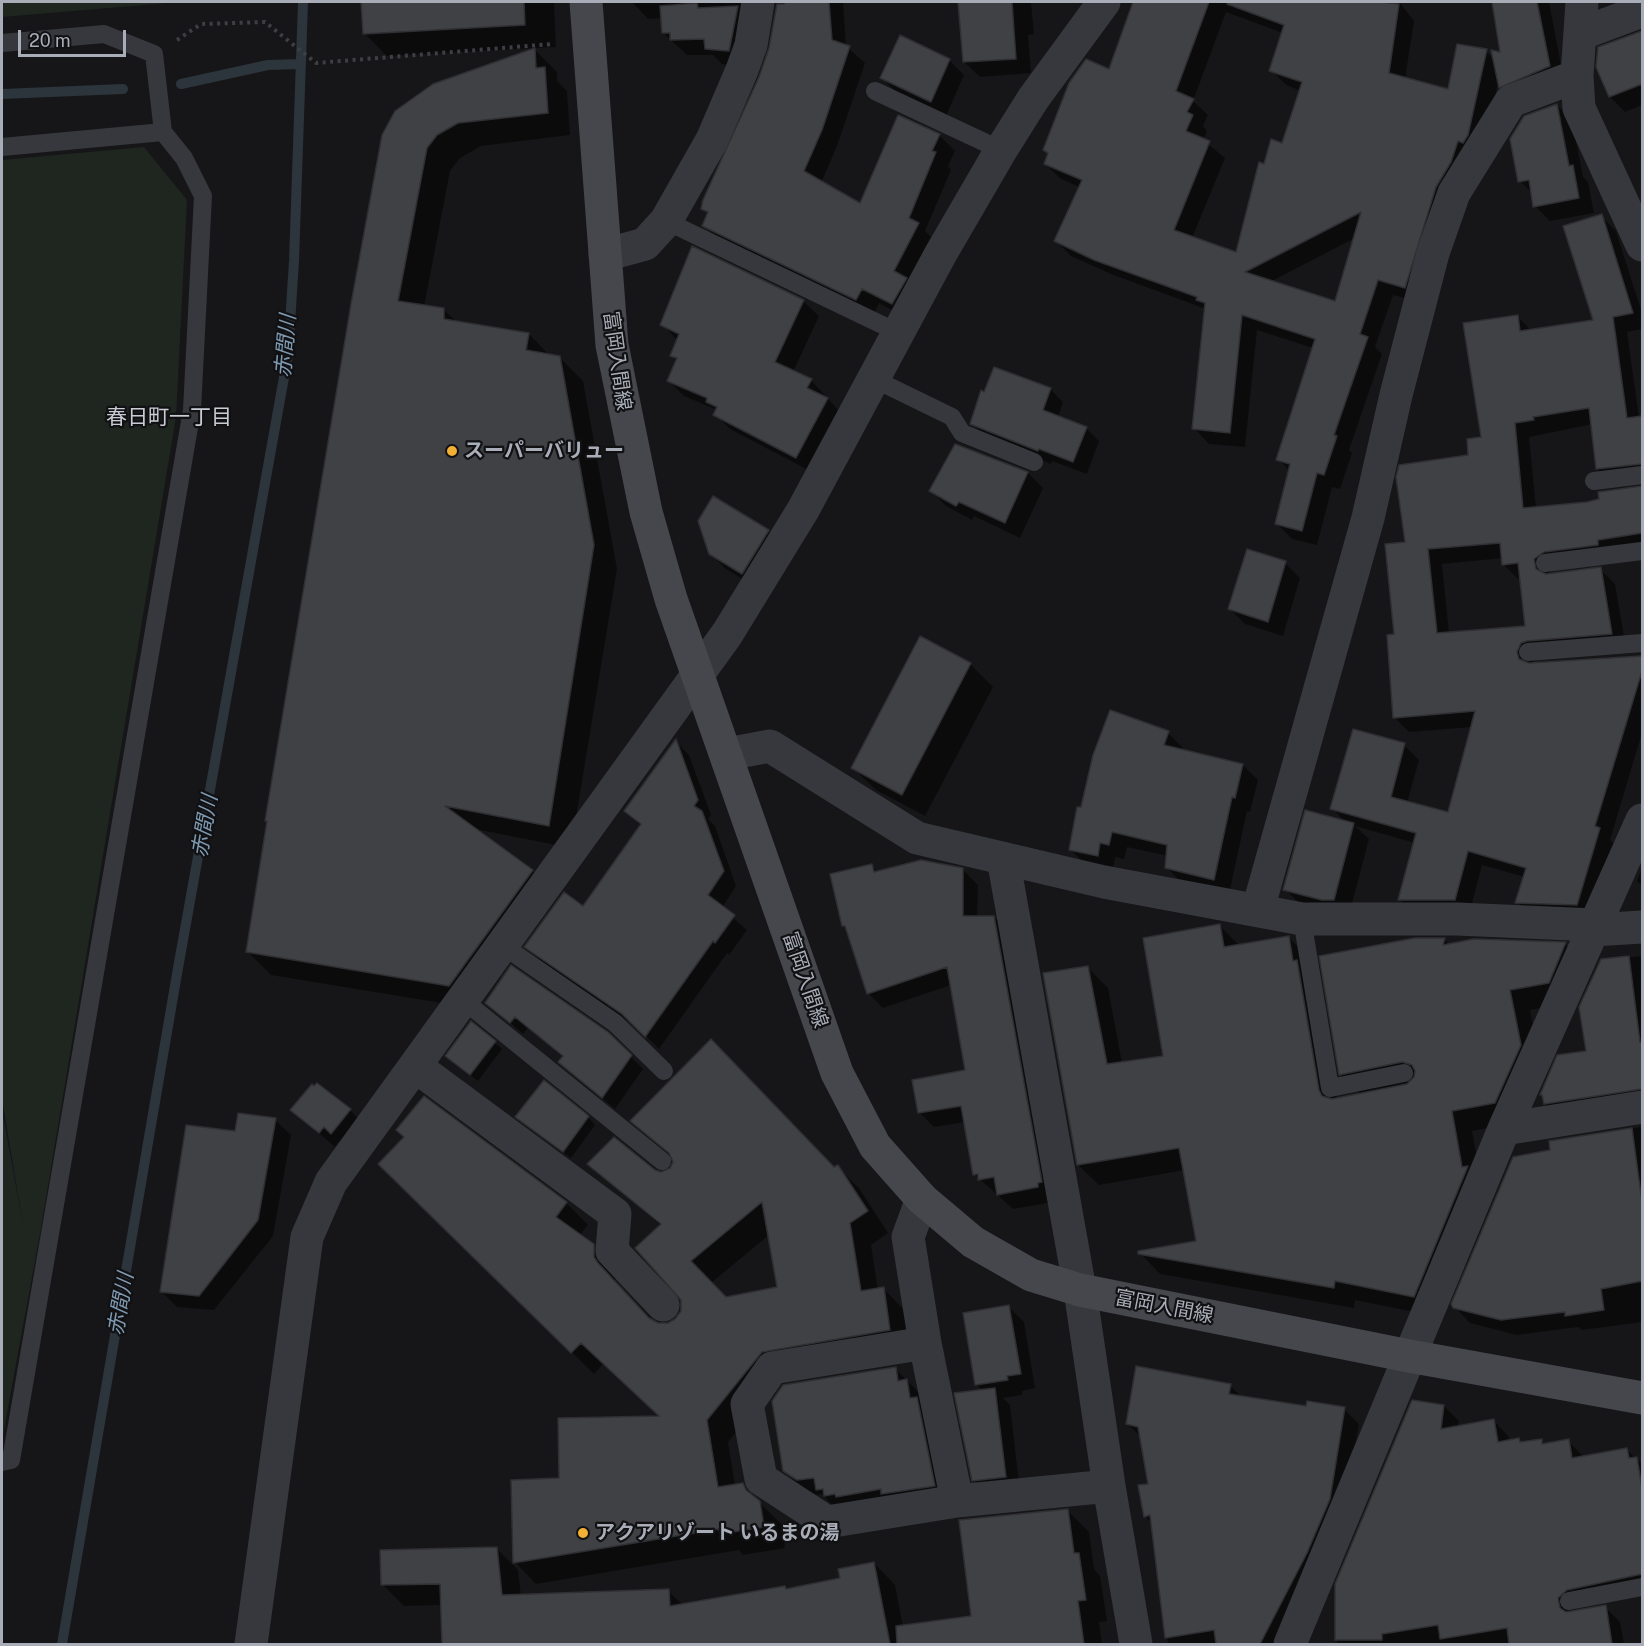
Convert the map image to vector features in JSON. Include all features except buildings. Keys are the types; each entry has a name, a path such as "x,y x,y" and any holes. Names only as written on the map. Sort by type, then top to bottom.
{"main road":[{"name":"富岡入間線","path":"586,2 612,345 646,512 697,674 728,754 837,1073 875,1146 922,1199 974,1242 1031,1275 1080,1290 1409,1356 1642,1398"}],"street":[{"path":"604,255 645,244 666,221 712,140 742,70 751,45 758,2"},
{"path":"251,1644 307,1237 331,1182 727,634 803,510 1001,150 1033,99 1104,2"},
{"path":"1582,2 1577,76 1579,108 1642,245"},
{"path":"1580,34 1642,11"},
{"path":"1258,909 1368,518 1396,395 1433,253 1454,193 1511,101 1577,76"},
{"path":"728,754 770,746 917,838 1104,882 1302,919 1457,919 1594,927 1642,927"},
{"path":"1290,1644 1504,1129 1642,820"},
{"path":"1003,858 1080,1290 1109,1486 1136,1644"},
{"path":"415,1066 615,1214 612,1251 663,1305"},
{"path":"1504,1129 1642,1107"},
{"path":"922,1199 908,1237 925,1343 957,1502"},
{"path":"925,1343 772,1368 747,1404 761,1479 827,1522 957,1502 1109,1486"}],"lane":[{"path":"2,44 104,34 154,54 163,132 184,158 202,196 192,410 11,1460 2,1462"},
{"path":"875,91 1001,150"},
{"path":"2,147 163,132"},
{"path":"666,221 899,333"},
{"path":"874,379 952,417 962,433 1034,462"},
{"path":"1594,481 1642,475"},
{"path":"1545,563 1642,551"},
{"path":"1528,652 1642,643"},
{"path":"1302,919 1330,1088 1404,1073"},
{"path":"502,945 615,1023 664,1071"},
{"path":"463,1000 662,1161"},
{"path":"1569,1601 1642,1587"}],"path":[{"path":"154,54 201,24 265,22 316,63 552,44"}],"shaded area":[{"path":"2,2 180,2 2,17"},
{"path":"144,147 187,200 176,417 41,1228 2,1440 2,1110 24,1230 2,1099 2,160"}],"waterway":[{"name":"赤間川","path":"62,1644 178,968 288,355 294,261 303,2"},
{"path":"181,84 268,65 300,64"},
{"path":"2,94 123,89"}],"place":[{"name":"スーパーバリュー","path":"452,451"},
{"name":"アクアリゾート いるまの湯","path":"583,1533"}],"district":[{"name":"春日町一丁目","path":"169,418"}]}
